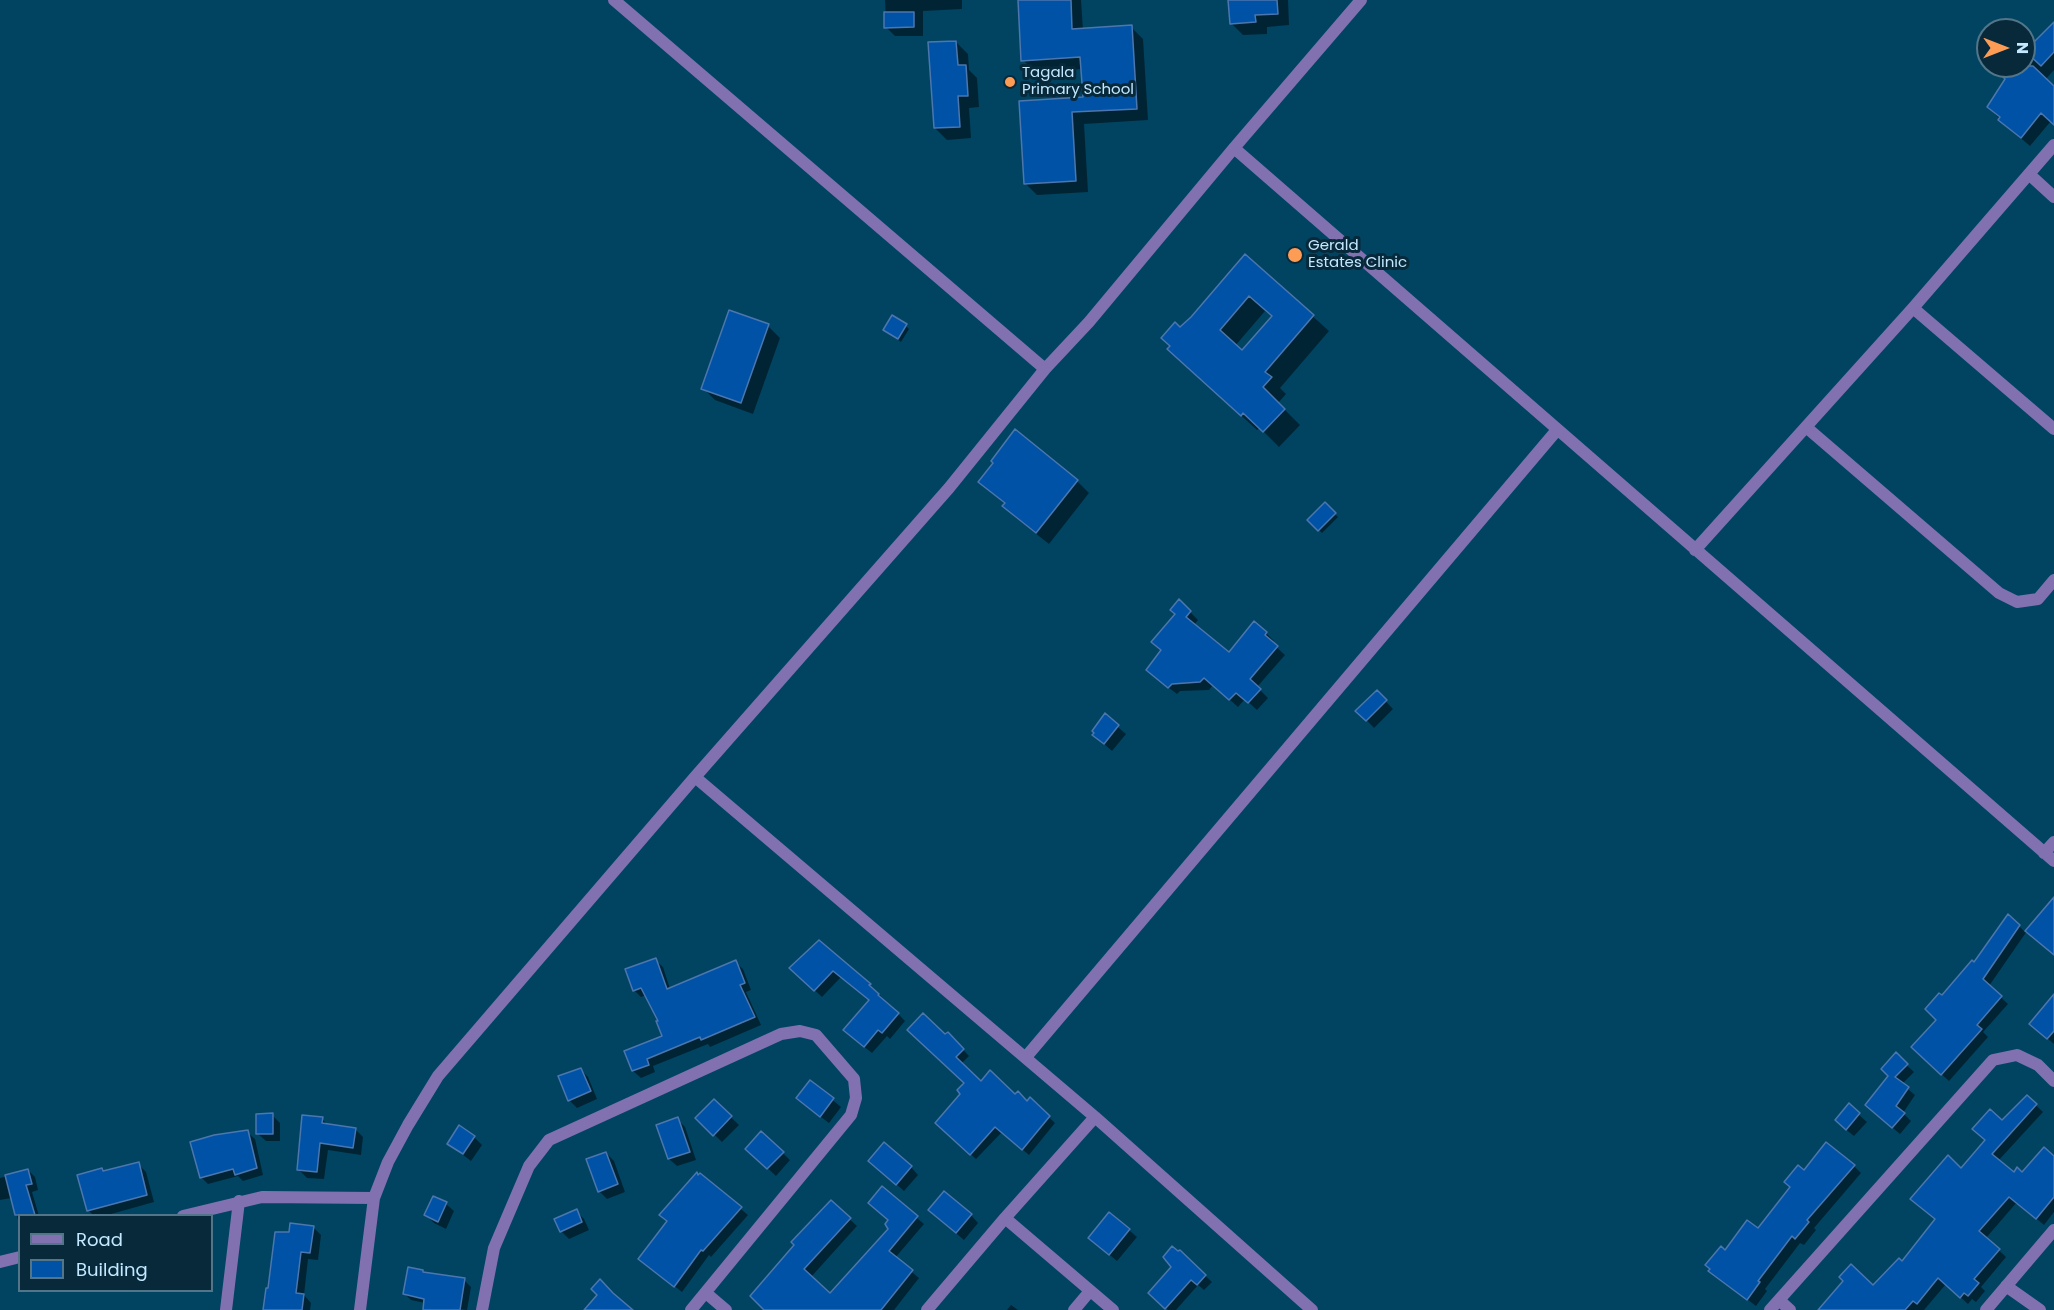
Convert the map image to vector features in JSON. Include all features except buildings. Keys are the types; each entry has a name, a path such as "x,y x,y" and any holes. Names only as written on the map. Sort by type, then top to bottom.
{"street":[{"path":"614,0 1045,369"},
{"path":"360,1310 374,1197 393,1152 438,1076 695,777 949,488 1045,369 1089,322 1361,0"},
{"path":"1695,550 1913,308 2054,145"},
{"path":"1234,148 2049,857 2054,842"},
{"path":"2030,175 2054,197"},
{"path":"1913,308 2054,429"},
{"path":"1806,427 1999,593 2017,602 2038,599 2054,580"},
{"path":"1026,1057 1557,430"},
{"path":"695,777 1026,1057 1312,1310"},
{"path":"482,1310 494,1248 530,1166 549,1140 781,1034 800,1031 816,1035 854,1079 856,1098 850,1114 691,1310"},
{"path":"1770,1310 1993,1059 2017,1055 2038,1065 2054,1081"},
{"path":"927,1310 1095,1117"},
{"path":"187,1214 262,1197 374,1197"},
{"path":"226,1310 239,1202"},
{"path":"1005,1218 1113,1310"},
{"path":"1986,1310 2054,1230"},
{"path":"0,1262 18,1258"},
{"path":"2006,1286 2040,1310"},
{"path":"1074,1310 1090,1291"},
{"path":"706,1293 726,1310"},
{"path":"1779,1300 1790,1310"}],"place":[{"name":"Tagala Primary School","path":"1010,82"},
{"name":"Gerald Estates Clinic","path":"1295,255"}]}
